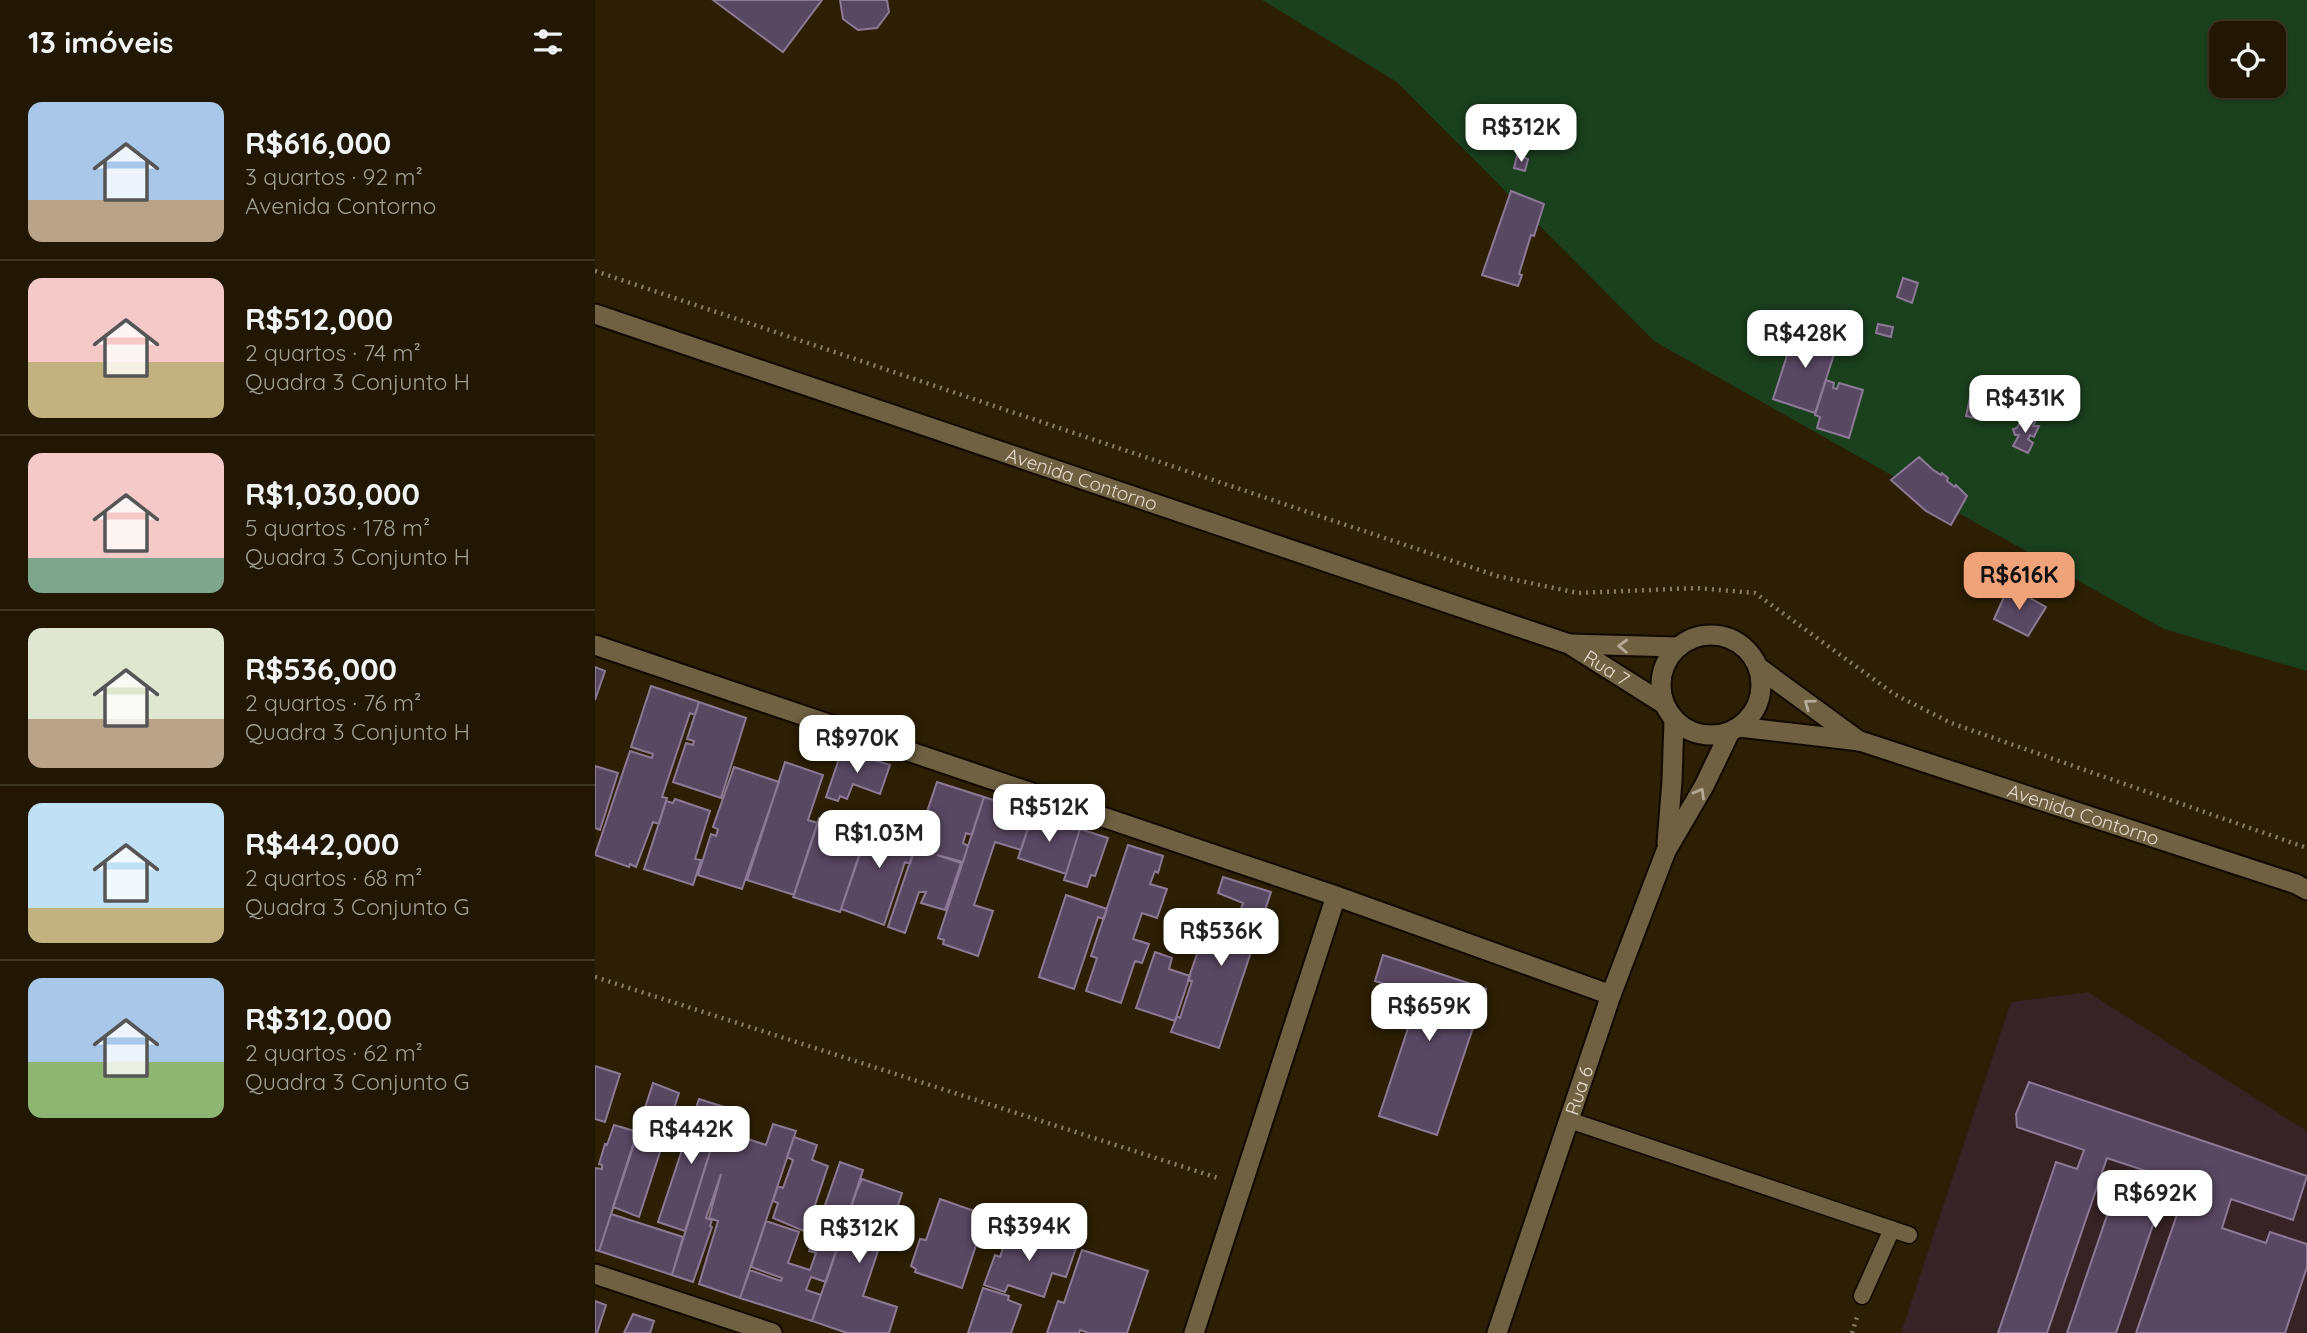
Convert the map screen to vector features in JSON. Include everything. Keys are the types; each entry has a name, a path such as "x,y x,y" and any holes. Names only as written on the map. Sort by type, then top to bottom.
{"street":[{"name":"Avenida Contorno","path":"595,314 1569,644"},
{"path":"1699,636 1723,636 1744,647 1758,667 1761,689 1755,711 1735,730 1710,736 1691,732 1669,712 1660,684 1665,664 1677,647 1699,636"},
{"name":"Rua 7","path":"1569,644 1677,647"},
{"name":"Rua 7","path":"1569,644 1669,712"},
{"path":"595,645 1336,896 1611,995"},
{"name":"Avenida Contorno","path":"1758,667 1860,741"},
{"name":"Rua 6","path":"1666,851 1672,781 1669,712"},
{"name":"Avenida Contorno","path":"1735,730 1860,741 2307,890"},
{"name":"Rua 6","path":"1497,1333 1611,995 1666,851 1735,730"},
{"path":"1194,1333 1336,896"},
{"path":"595,1274 772,1333"}],"lane":[{"path":"1569,1120 1909,1235"},
{"path":"1863,1296 1892,1230"}],"path":[{"path":"595,271 1497,576 1578,593 1696,588 1755,593 1894,694 1951,723 2307,848"},
{"path":"595,977 1242,1186"}],"shaded area":[{"path":"2088,992 2307,1131 2307,1333 1901,1333 2011,1002"}],"green space":[{"path":"1262,0 2307,0 2307,671 2164,629 1654,341 1397,82"}],"building":[{"path":"713,0 822,0 783,52"},
{"path":"840,0 887,0 889,12 877,28 858,30 843,19"},
{"path":"1517,156 1528,159 1525,171 1514,168"},
{"path":"1511,191 1544,204 1534,236 1531,235 1518,286 1482,275"},
{"path":"1903,278 1918,283 1912,303 1897,297"},
{"path":"1878,324 1893,327 1891,337 1876,333"},
{"path":"1796,328 1838,342 1815,413 1773,399"},
{"path":"1826,380 1834,383 1833,388 1837,389 1839,383 1863,390 1849,438 1817,428 1820,417 1815,415"},
{"path":"1971,393 1990,397 1987,408 1983,408 1979,419 1966,416"},
{"path":"2023,417 2035,422 2033,426 2039,426 2034,437 2030,435 2028,439 2033,443 2028,453 2013,446 2019,435 2015,435 2013,429 2017,428"},
{"path":"1919,457 1967,496 1951,525 1926,511 1891,480"},
{"path":"2009,586 2046,607 2028,636 1994,619"},
{"path":"595,667 605,671 595,700"},
{"path":"651,686 699,702 695,715 690,713 662,797 667,798 659,824 653,822 636,867 630,864 629,867 595,855 630,751 652,758 653,754 631,747"},
{"path":"699,702 746,718 721,798 673,782 686,743 693,745 694,741 687,739"},
{"path":"842,750 890,765 880,794 853,784 847,799 840,796 838,801 826,797"},
{"path":"785,762 823,775 808,820 818,823 794,895 747,880"},
{"path":"595,766 618,773 600,830 595,828"},
{"path":"734,767 779,782 742,889 698,875 711,834 716,836 718,829 713,827"},
{"path":"937,782 984,797 972,835 966,833 963,843 968,846 963,862 937,855 961,863 945,910 921,903 926,892 919,892 905,933 888,927"},
{"path":"984,797 1033,813 1021,850 995,842 974,905 993,911 978,956 943,944 944,940 938,938"},
{"path":"675,799 710,811 695,859 701,860 693,885 644,869 666,801 673,803"},
{"path":"1033,813 1080,829 1066,874 1018,858"},
{"path":"872,817 920,834 910,864 905,862 884,925 841,909"},
{"path":"819,818 867,834 840,912 793,897"},
{"path":"1080,829 1108,838 1095,876 1091,875 1087,887 1064,880"},
{"path":"1128,845 1163,856 1158,873 1155,871 1150,884 1167,889 1157,918 1142,913 1133,939 1149,944 1142,963 1135,961 1121,1003 1086,991 1097,958 1091,956"},
{"path":"1223,877 1271,892 1219,1048 1171,1032 1177,1016 1180,1018 1192,981 1188,980 1207,925 1232,934 1243,903 1218,893"},
{"path":"1066,895 1107,909 1104,919 1098,917 1074,989 1039,977"},
{"path":"1155,952 1172,958 1169,969 1190,976 1175,1021 1136,1008"},
{"path":"1383,955 1486,989 1437,1135 1379,1116 1419,995 1375,981"},
{"path":"595,1066 620,1074 605,1122 595,1119"},
{"path":"2029,1082 2307,1176 2293,1220 2231,1199 2222,1228 2266,1243 2270,1232 2307,1244 2307,1267 2285,1333 2136,1333 2181,1203 2202,1211 2208,1191 2169,1178 2116,1333 2067,1333 2118,1183 2140,1191 2146,1171 2107,1158 2047,1333 1998,1333 2056,1162 2077,1169 2084,1150 2017,1127 2016,1114"},
{"path":"653,1083 679,1093 639,1217 613,1207"},
{"path":"699,1099 724,1107 685,1231 658,1222"},
{"path":"722,1113 740,1119 736,1135 766,1145 773,1124 796,1131 740,1298 699,1284 718,1221 709,1218 721,1174 706,1218 712,1220 712,1227 693,1282 672,1275"},
{"path":"614,1125 638,1132 599,1251 595,1250 595,1168 602,1169 599,1164"},
{"path":"794,1137 817,1145 812,1160 828,1166 806,1232 773,1218 778,1203 773,1201 778,1186 783,1188 793,1160 787,1157"},
{"path":"840,1162 863,1170 826,1282 811,1277 806,1290 821,1295 812,1321 740,1298 750,1270 781,1281 782,1278 751,1267 766,1221 799,1232 788,1263 810,1270 816,1253 809,1251"},
{"path":"862,1179 902,1193 889,1232 885,1230 863,1296 897,1307 889,1333 847,1333 812,1321"},
{"path":"940,1199 986,1215 962,1288 915,1272 916,1269 911,1266 920,1239 926,1240"},
{"path":"611,1214 683,1237 672,1275 599,1251"},
{"path":"1010,1227 1076,1248 1066,1277 1052,1273 1044,1297 1008,1285 1005,1292 984,1285 995,1255 1000,1257"},
{"path":"1082,1250 1148,1271 1127,1333 1089,1333 1080,1330 1079,1333 1047,1333 1058,1301 1064,1303"},
{"path":"983,1288 1009,1296 1008,1300 1021,1305 1011,1333 968,1333"},
{"path":"595,1301 606,1305 597,1333 595,1333"},
{"path":"633,1314 654,1321 650,1333 624,1333"}]}
